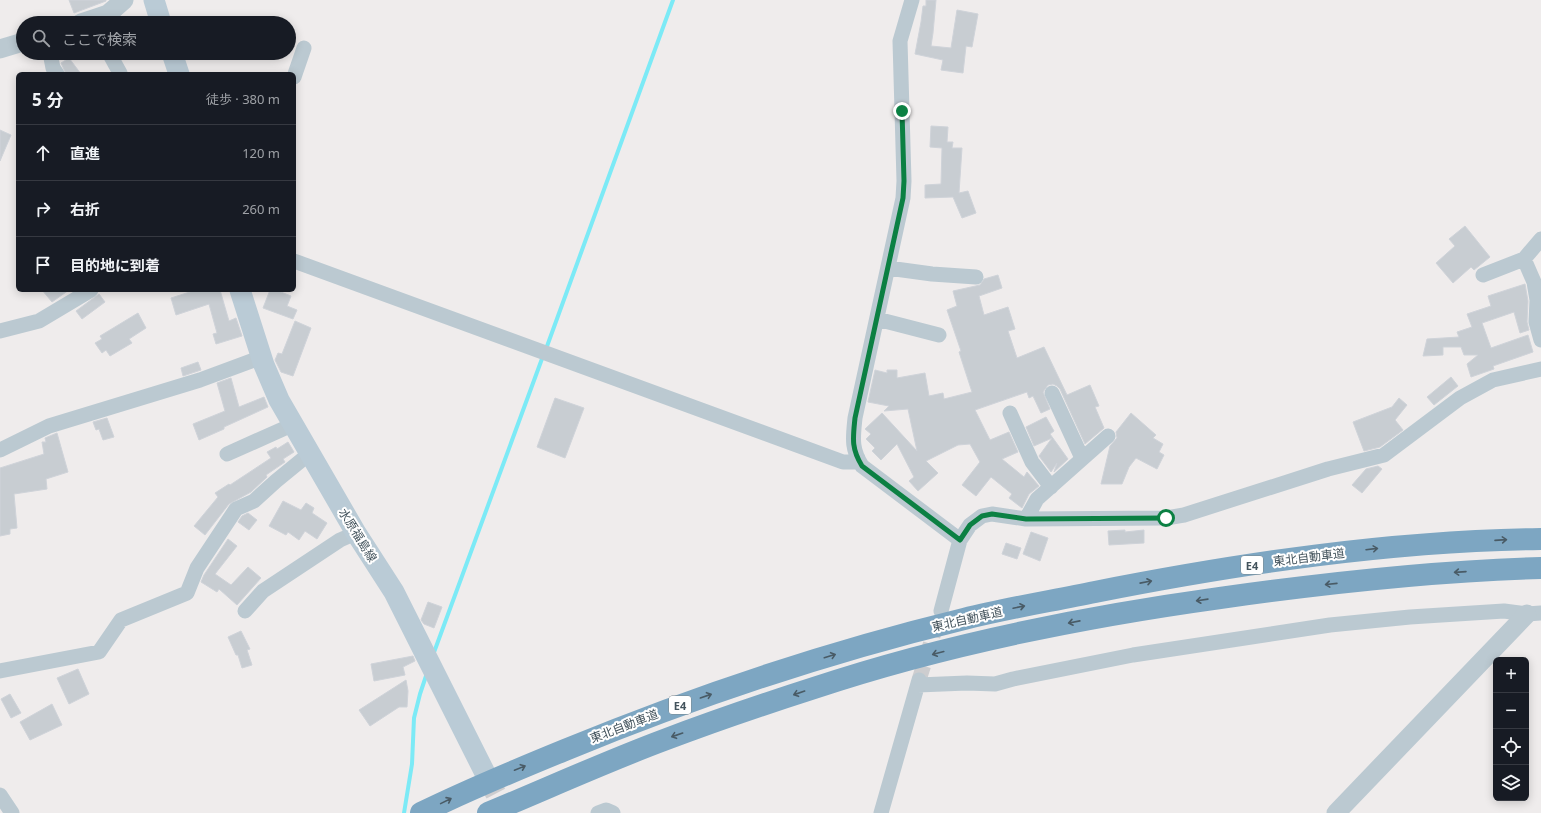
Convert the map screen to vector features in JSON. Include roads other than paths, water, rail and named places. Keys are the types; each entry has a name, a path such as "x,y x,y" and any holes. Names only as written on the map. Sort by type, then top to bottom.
{"highway":[{"name":"東北自動車道","path":"421,813 479,782 646,717 762,677 894,637 967,618 1149,581 1264,563 1385,548 1541,539"},
{"name":"E4","path":"488,813 664,740 816,687 972,644 1056,625 1145,608 1267,591 1386,578 1541,568"}],"main road":[{"path":"154,0 160,16"},
{"path":"174,60 178,72"},
{"name":"水原福島線","path":"241,292 262,357 279,400 292,425 356,533 394,592 430,665 479,782"}],"street":[{"path":"104,16 124,0"},
{"path":"912,0 900,41 904,181 903,198 855,418 853,443 862,466 960,540"},
{"path":"0,49 16,44"},
{"path":"296,72 304,48"},
{"path":"51,60 56,72"},
{"path":"113,60 119,72"},
{"path":"1482,275 1524,259 1541,239"},
{"path":"1524,259 1534,282 1538,300 1536,322 1541,340"},
{"path":"296,262 843,462 854,462 858,458"},
{"path":"888,268 932,274 976,277"},
{"path":"0,331 38,321 88,292"},
{"path":"877,319 939,335"},
{"path":"0,450 49,426 200,380 262,357"},
{"path":"941,611 960,540 970,525 982,516 992,514 1026,519 1166,518 1184,515 1328,469 1384,455 1460,398 1492,380 1541,370"},
{"path":"1052,393 1082,458"},
{"path":"1010,412 1032,462 1051,487"},
{"path":"227,454 292,425"},
{"path":"1026,519 1037,499 1108,436"},
{"path":"0,671 99,652 121,620 187,593 197,568 236,509 254,501 309,454"},
{"path":"245,611 263,592 340,540 356,533"},
{"path":"881,813 919,683 995,684 1133,655 1330,625 1450,614 1504,611 1534,613"},
{"path":"1336,813 1534,613"},
{"path":"0,795 12,813"},
{"path":"598,813 606,810 613,813"}],"waterway":[{"path":"546,349 673,0"},
{"path":"433,655 543,356"},
{"path":"404,813 412,764 414,718 427,673"}],"tunnel":[{"path":"919,680 938,620"},
{"path":"486,775 506,813"}]}
